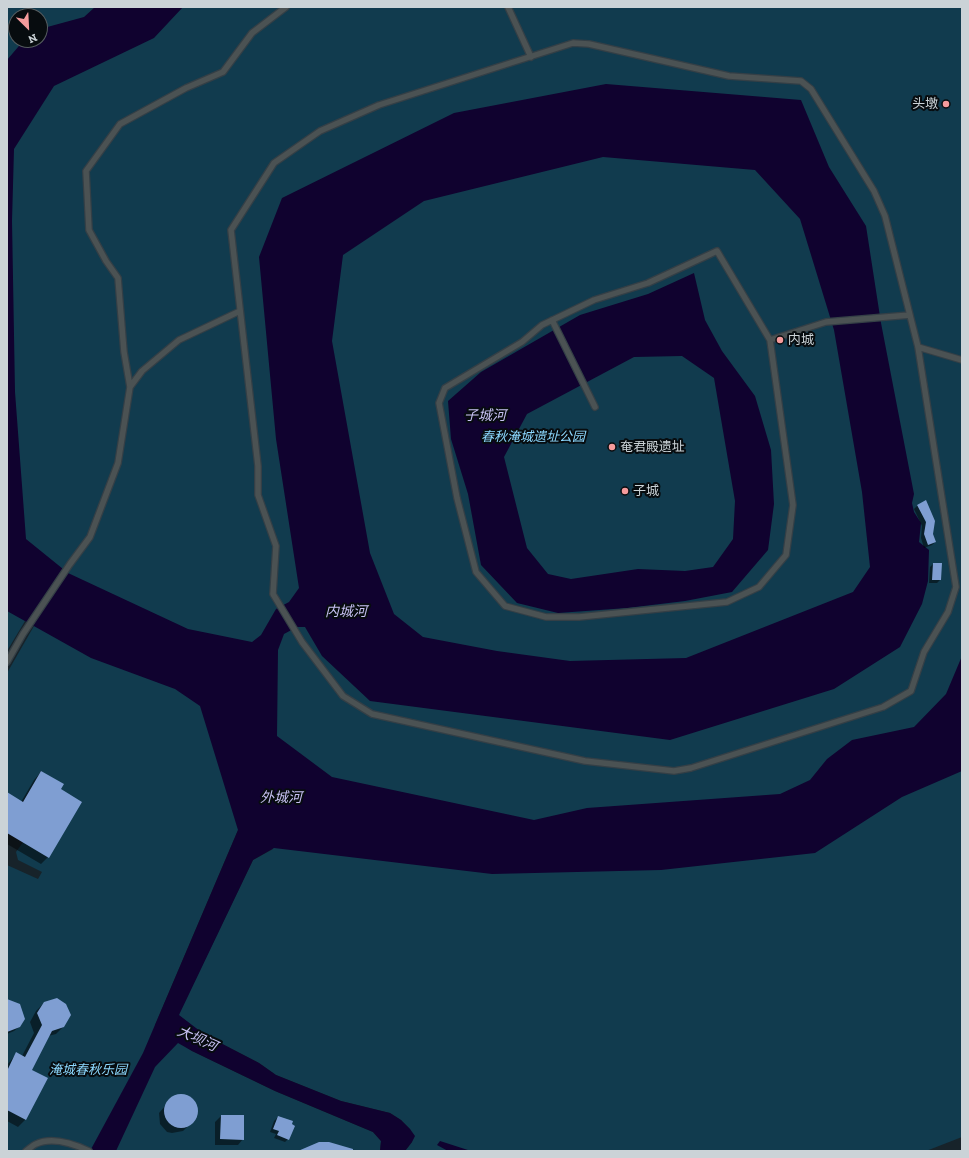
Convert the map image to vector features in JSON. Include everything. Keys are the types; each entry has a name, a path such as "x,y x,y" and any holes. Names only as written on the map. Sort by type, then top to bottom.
{"lane":[{"path":"7,662 23,634 70,564 90,538 118,463 130,387 124,352 118,278 106,261 89,230 86,170 120,124 186,88 223,72 252,33 286,7"},
{"path":"508,7 531,57"},
{"path":"573,43 589,44 729,76 801,81 811,89 874,191 885,216 918,347 956,587 948,612 924,652 911,691 883,707 691,768 674,771 585,760 372,714 343,696 302,642 274,594 276,546 258,495 258,466 231,230 274,163 320,131 379,105 531,57 573,43"},
{"path":"717,252 770,340 793,505 786,555 759,587 727,602 579,617 546,617 505,606 476,572 457,498 439,403 445,388 522,342 542,325 553,323 594,300 648,283 717,252"},
{"path":"130,387 142,371 179,340 240,311"},
{"path":"770,340 826,322 910,316"},
{"path":"553,323 595,407"},
{"path":"918,347 962,360"},
{"path":"26,1151 37,1143 53,1140 74,1144 89,1151"}],"green space":[{"name":"春秋淹城遗址公园","path":"7,7 962,7 962,1137 926,1151 405,1151 412,1142 410,1129 401,1120 390,1113 341,1101 276,1075 259,1063 205,1035 178,1015 253,860 273,849 238,830 155,1025 192,1051 275,1091 373,1132 381,1141 380,1151 7,1151 7,865 38,879 42,872 18,860 16,852 61,789 41,771 19,808 11,795 7,792 7,673 34,626 25,621 7,651"}],"water":[{"path":"95,7 183,7 154,38 54,86 14,149 12,221 15,392 26,539 68,573 188,629 252,642 261,635 276,609 289,602 299,588 276,439 259,257 282,198 454,113 606,84 801,100 829,167 866,226 881,323 914,494 912,503 914,512 921,523 919,542 929,550 928,581 922,604 900,647 834,689 670,740 370,701 322,656 305,627 297,627 284,634 278,650 277,736 332,777 534,820 587,808 780,794 810,780 827,759 852,740 914,727 946,694 962,656 962,771 902,797 815,853 661,870 492,874 274,848 253,860 179,1015 205,1035 259,1063 276,1075 341,1101 390,1113 401,1120 415,1136 405,1151 380,1151 381,1141 373,1132 275,1091 178,1043 155,1067 116,1151 90,1151 143,1053 238,830 200,706 175,689 91,658 7,611 7,60 17,48 48,48 48,27 84,17","holes":["603,157 755,170 800,219 834,330 862,492 870,567 853,592 686,658 570,661 497,651 423,637 394,614 370,553 332,341 343,255 424,201"]},
{"name":"子城河","path":"694,273 705,320 722,351 755,396 771,450 774,504 768,550 732,592 685,601 627,608 558,613 517,603 481,565 468,494 451,439 448,401 481,372 580,315 648,294","holes":["682,356 714,378 735,501 733,539 713,567 685,571 638,569 571,579 548,574 527,548 504,457 527,414 634,357"]},
{"path":"440,1141 471,1151 448,1151 437,1145"}],"building":[{"path":"926,500 935,521 933,534 936,542 928,545 924,534 926,522 917,505"},
{"path":"933,563 942,563 941,580 932,580"},
{"path":"41,771 64,784 61,789 82,802 49,858 7,833 7,792 23,802"},
{"path":"57,998 66,1004 71,1015 64,1027 52,1031 32,1070 48,1078 26,1120 7,1110 7,1071 16,1052 25,1057 42,1025 37,1013 44,1002"},
{"path":"7,999 20,1004 25,1019 20,1027 7,1032"},
{"path":"178,1094 184,1094 193,1099 197,1105 197,1117 193,1123 184,1128 178,1128 169,1123 164,1114 164,1108 169,1099"},
{"path":"221,1115 244,1115 244,1140 220,1139"},
{"path":"278,1116 293,1121 292,1124 295,1126 289,1140 277,1135 279,1131 273,1129"},
{"path":"319,1142 329,1142 353,1149 353,1151 298,1151"}],"place":[{"name":"头墩","path":"946,104"},
{"name":"内城","path":"780,340"},
{"name":"奄君殿遗址","path":"612,447"},
{"name":"子城","path":"625,491"}],"water label":[{"name":"内城河","path":"346,612"},
{"name":"外城河","path":"281,798"},
{"name":"大坝河","path":"197,1039"}],"park label":[{"name":"淹城春秋乐园","path":"88,1070"}]}
